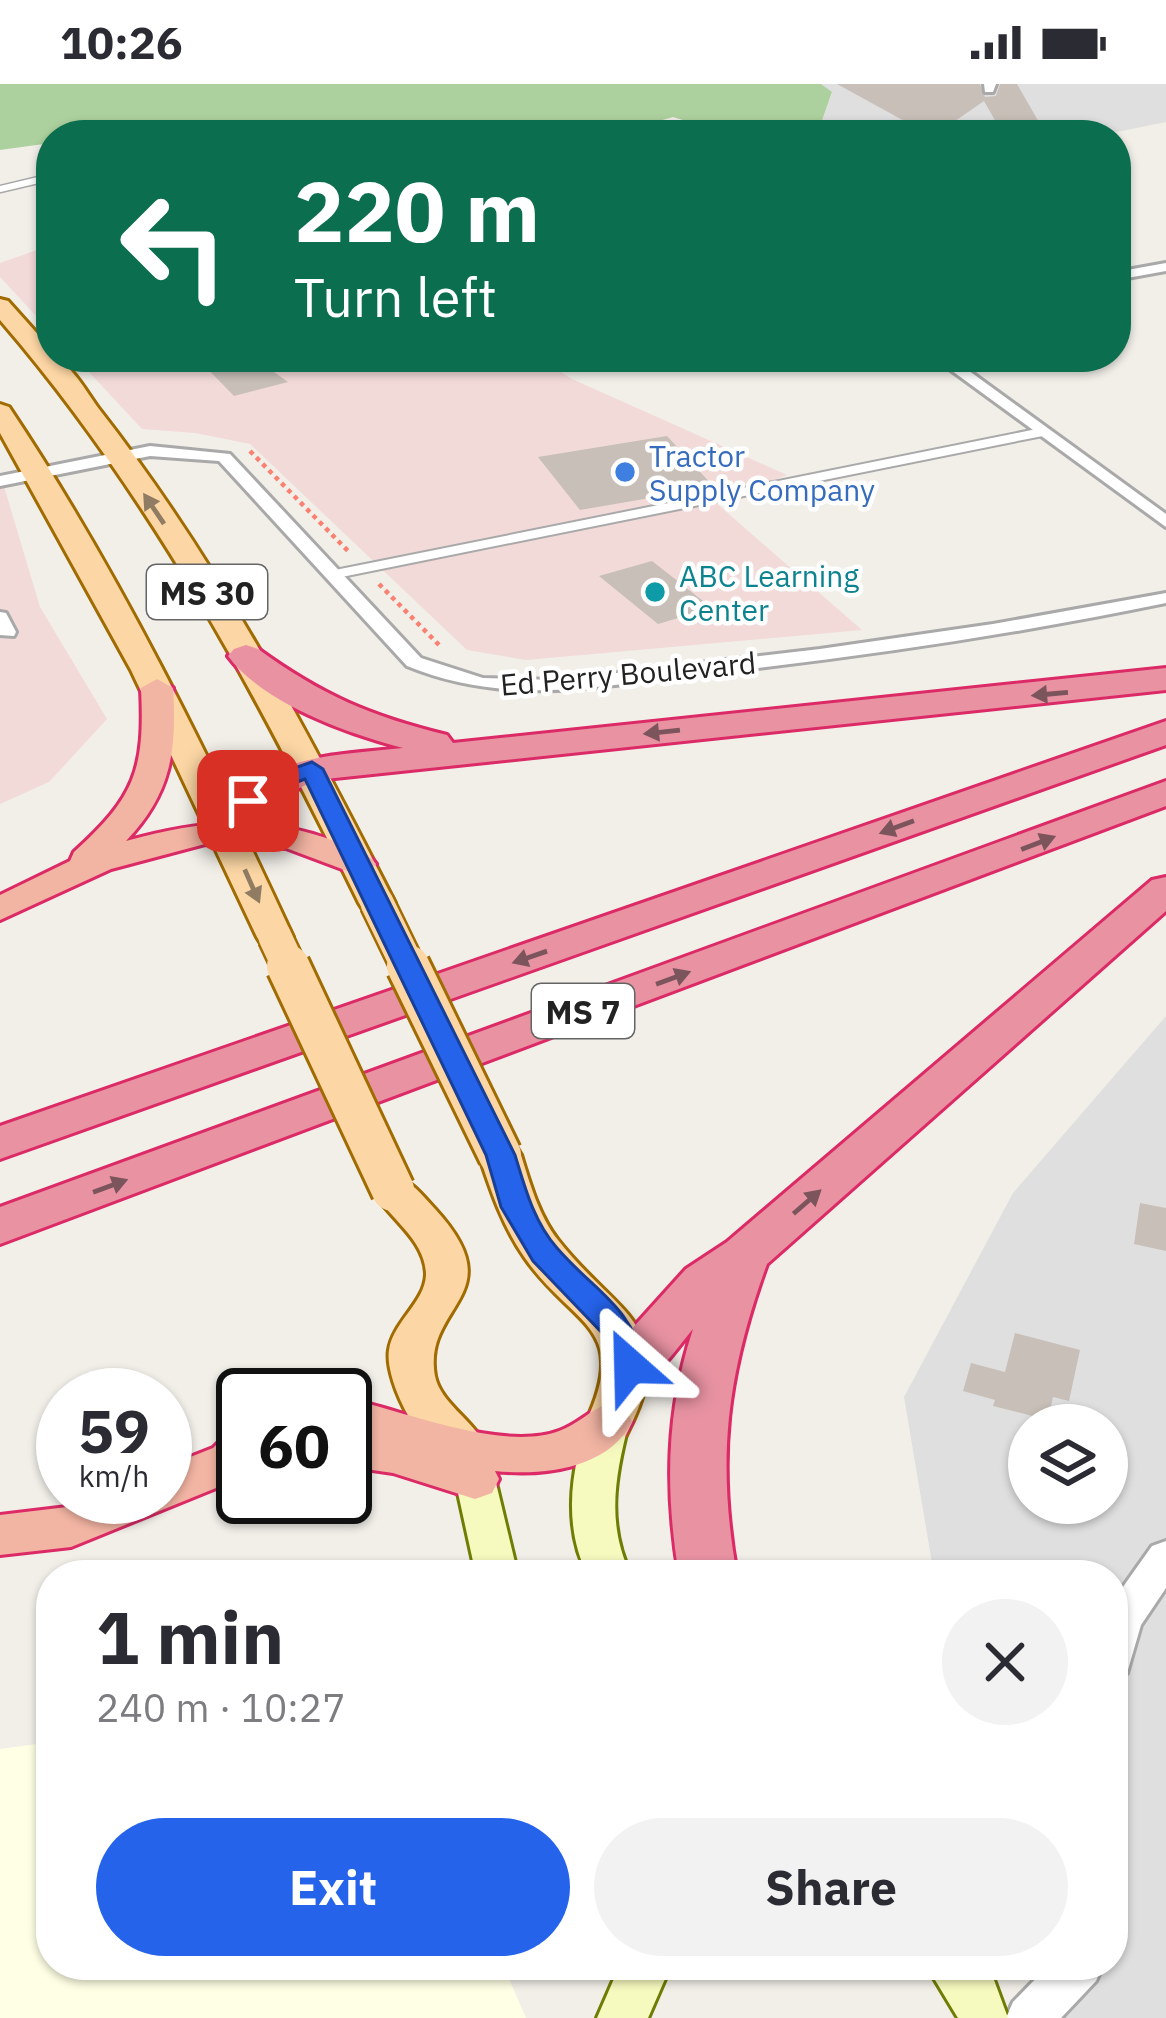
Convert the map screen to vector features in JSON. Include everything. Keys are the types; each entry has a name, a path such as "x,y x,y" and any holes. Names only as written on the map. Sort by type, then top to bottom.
{"highway":[{"path":"246,656 315,707 357,724 447,746 509,748"},
{"path":"228,831 248,801 267,785 312,769 1166,679"},
{"path":"0,910 74,869 125,825 150,789 162,751 157,688"},
{"name":"MS 7","path":"0,1143 1166,732"},
{"name":"MS 7","path":"0,1226 1166,793"},
{"path":"74,869 162,843 228,831 279,836 358,864"},
{"path":"630,1366 704,1282 745,1255 1166,890"},
{"path":"704,1560 694,1505 702,1380 745,1255"},
{"path":"372,1451 467,1461 556,1453 581,1443 610,1422"},
{"path":"372,1424 467,1461"},
{"path":"0,1535 78,1524"}],"main road":[{"name":"MS 30","path":"0,306 36,344"},
{"name":"MS 30","path":"59,372 246,656 312,769 500,1155 516,1207 544,1253 621,1332 630,1366"},
{"name":"MS 30","path":"0,412 157,688 393,1190 424,1220 448,1256 448,1291 414,1341 411,1372 421,1398 467,1461"},
{"path":"604,1560 596,1537 596,1468 610,1422 626,1394 630,1366"},
{"path":"467,1461 493,1560"},
{"path":"620,2017 638,1980"},
{"path":"962,1980 983,2018"}],"street":[{"path":"1131,273 1166,267"},
{"path":"960,372 1166,522"},
{"name":"Ed Perry Boulevard","path":"0,481 150,451 224,458 414,662 438,674 513,686 896,648 1166,598"},
{"path":"1128,1612 1166,1558"},
{"path":"1029,2018 1066,1980"}],"lane":[{"path":"0,189 36,181"},
{"path":"331,574 1042,432"}],"path":[{"path":"243,447 270,468 451,655"}],"shaded area":[{"path":"821,84 1166,84 1166,122 1131,129 1131,120 822,120 832,93"},
{"path":"36,250 36,316 0,277 0,263"},
{"path":"89,372 561,372 787,475 715,502 862,630 526,660 467,650 250,444 142,429"},
{"path":"0,473 40,607 107,719 49,782 0,804"},
{"path":"1166,1016 1166,2018 1052,2018 1038,1980 1128,1980 1128,1560 931,1560 904,1397 1013,1193"},
{"path":"36,1744 36,1980 510,1980 526,2018 0,2018 0,1749"}],"green space":[{"path":"0,84 821,84 832,92 822,120 36,120 36,145 0,150"}],"building":[{"path":"837,84 980,84 985,97 996,96 1000,84 1017,84 1038,120 995,120 984,101 956,120 903,120"},
{"path":"211,372 274,372 288,382 234,396"},
{"name":"Tractor Supply Company","path":"667,436 714,487 580,510 538,457"},
{"name":"ABC Learning Center","path":"652,561 712,608 658,624 599,576"},
{"path":"1140,1203 1166,1208 1166,1251 1134,1244"},
{"path":"1015,1333 1080,1350 1069,1401 1053,1397 1051,1404 1008,1404 1008,1410 993,1406 995,1400 963,1391 971,1363 1005,1372"}],"place":[{"name":"Tractor Supply Company","path":"625,472"},
{"name":"ABC Learning Center","path":"655,592"}],"route":[{"path":"248,801 267,785 312,769 500,1155 516,1207 544,1253 621,1332 630,1366"}]}
